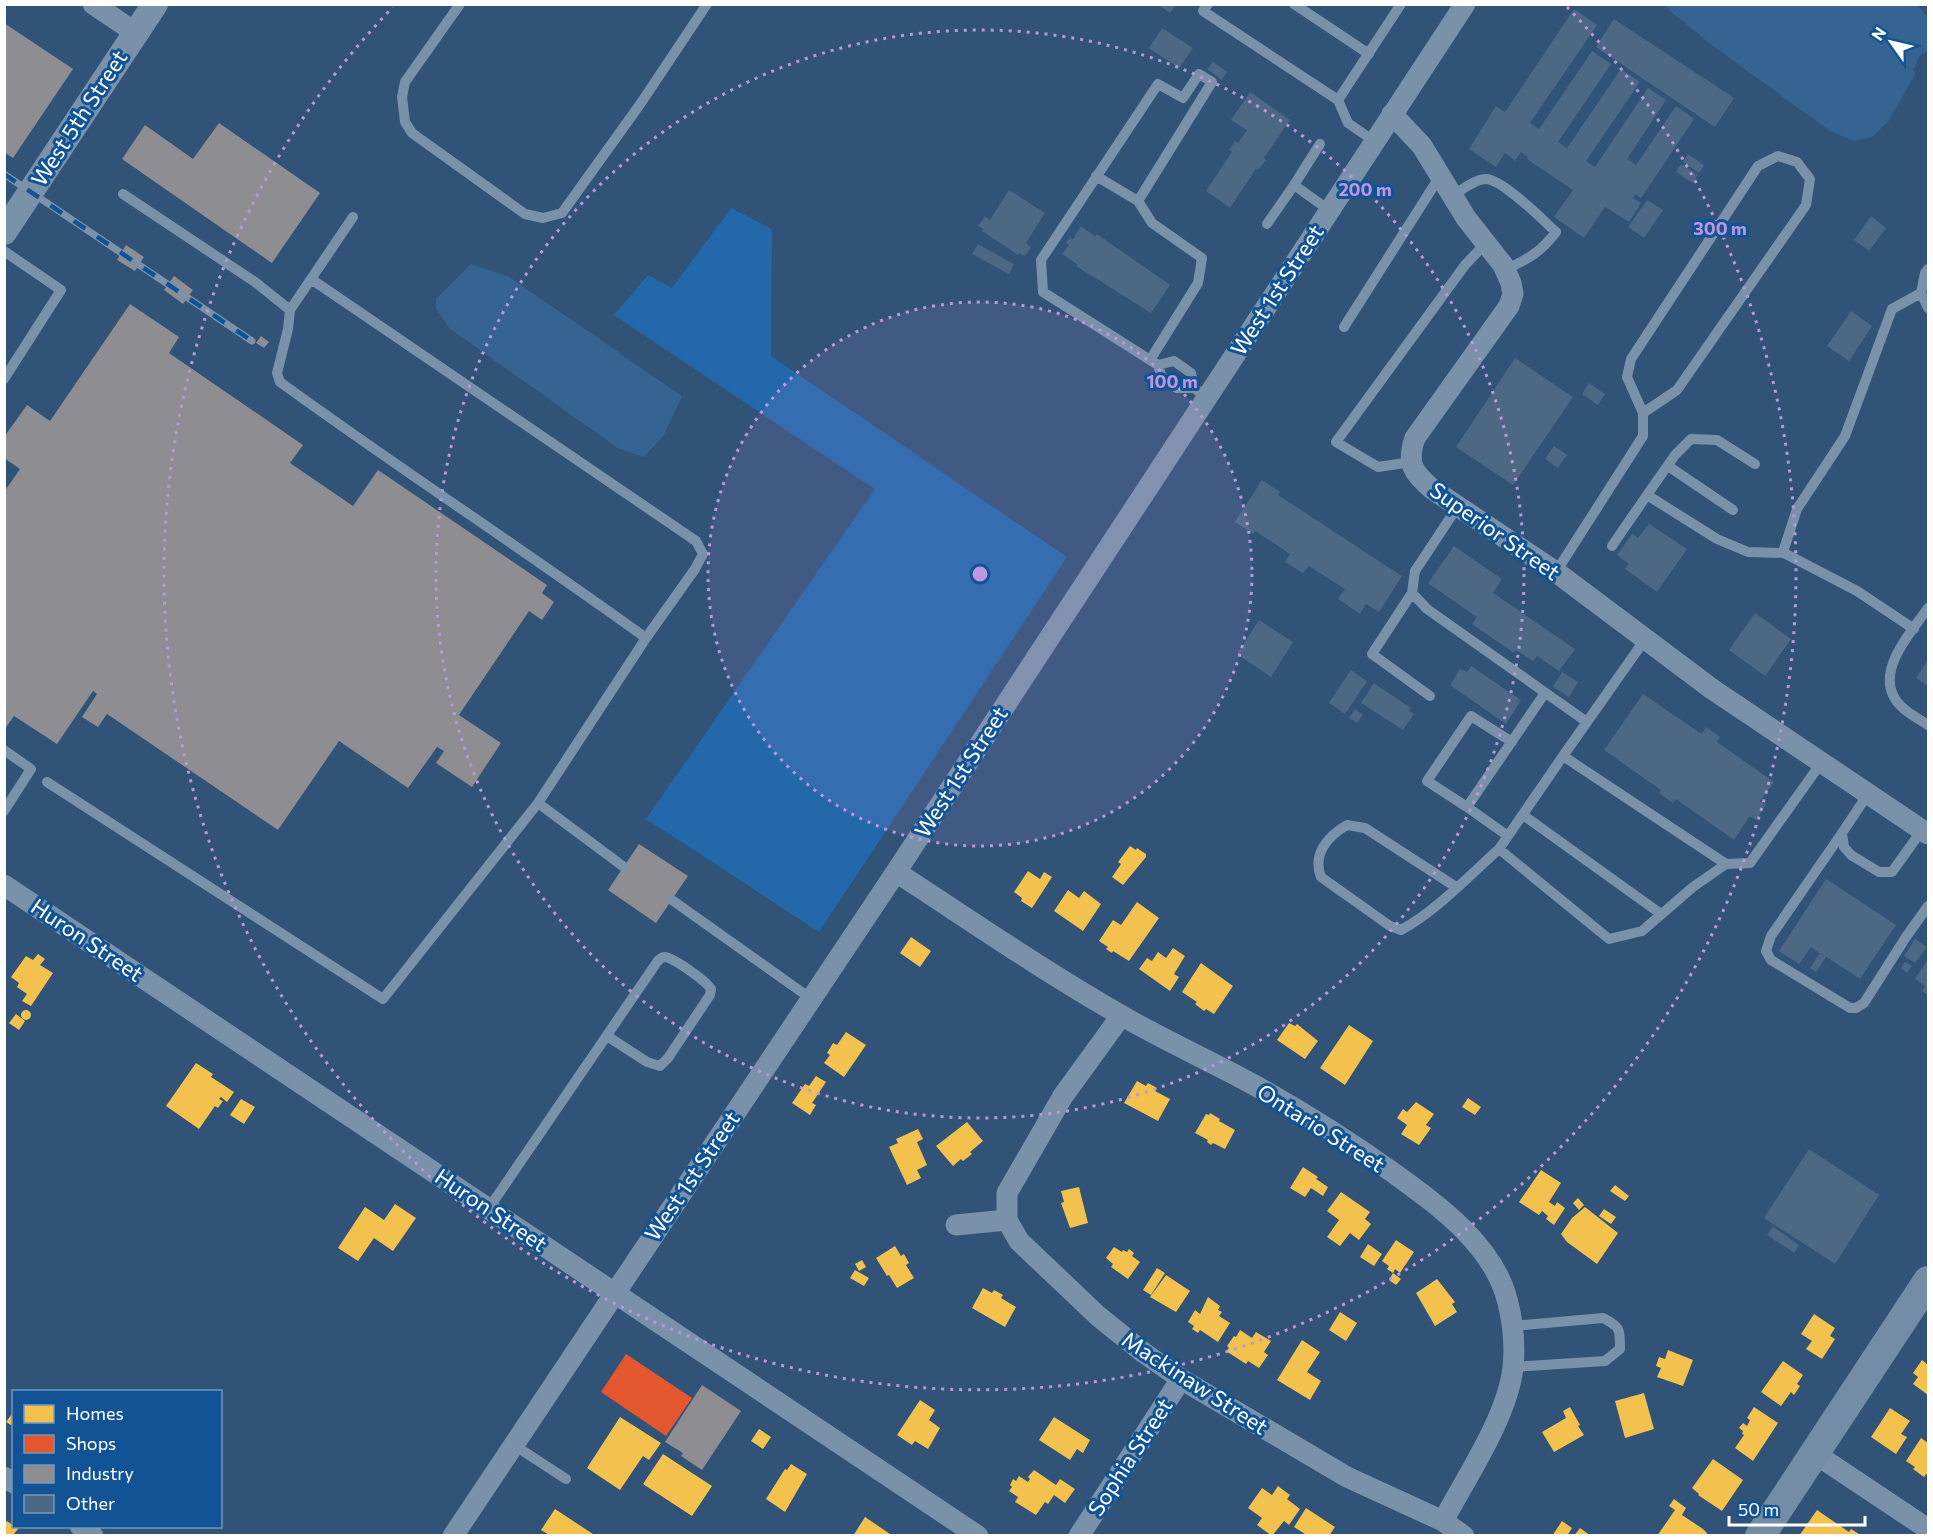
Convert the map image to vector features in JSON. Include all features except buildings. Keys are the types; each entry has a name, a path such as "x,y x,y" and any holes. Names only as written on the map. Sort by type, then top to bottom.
{"main road":[{"path":"1760,1536 1929,1281"}],"street":[{"path":"93,4 136,33"},
{"name":"West 5th Street","path":"4,232 155,4"},
{"name":"West 1st Street","path":"453,1536 896,872 1200,392 1329,210 1465,4"},
{"name":"Superior Street","path":"1392,114 1422,146 1466,218 1505,270 1511,283 1512,294 1509,306 1415,438 1411,450 1411,462 1415,474 1432,489 1556,572 1712,689 1925,832"},
{"name":"Ontario Street","path":"896,872 1121,1016 1256,1086 1353,1144 1430,1199 1468,1236 1499,1277 1508,1302 1512,1326 1513,1367 1508,1391 1493,1429 1443,1521"},
{"name":"Huron Street","path":"4,885 978,1536"},
{"path":"956,1225 1007,1220 1007,1193 1063,1096 1121,1016"},
{"name":"Mackinaw Street","path":"1007,1220 1018,1241 1098,1316 1181,1379 1347,1478 1443,1521 1464,1536"},
{"name":"Sophia Street","path":"1079,1536 1181,1379"},
{"path":"1814,1453 1929,1529"}],"lane":[{"path":"459,4 405,82 402,97 405,122 412,133 525,214 543,218 562,213 641,103 707,4"},
{"path":"1208,4 1203,11 1338,100 1348,123 1374,141"},
{"path":"1294,4 1369,54"},
{"path":"1338,100 1401,4"},
{"path":"1138,201 1212,82 1199,74 1183,98 1158,84 1041,260 1043,292 1154,362 1162,378 1177,388 1200,392"},
{"path":"1267,224 1320,144"},
{"path":"1556,572 1643,436 1643,413 1627,377 1630,359 1758,166 1778,156 1797,162 1810,179 1806,206 1677,390 1643,413"},
{"path":"1096,176 1138,201 1152,223 1202,258 1198,284 1154,362"},
{"path":"1344,327 1440,176"},
{"path":"1452,196 1473,183 1485,179 1498,182 1556,232 1533,257 1505,270"},
{"path":"1294,185 1329,210"},
{"path":"123,194 255,282 290,310"},
{"path":"353,218 290,310 288,329 277,373 280,382 382,456 646,638"},
{"path":"1411,462 1378,467 1336,442 1465,265 1486,243"},
{"path":"4,251 62,290 4,379"},
{"path":"1929,269 1925,273 1921,293 1929,308"},
{"path":"47,782 383,999 538,803 703,554 696,541 311,279"},
{"path":"1783,552 1797,509 1845,436 1892,309 1921,293"},
{"path":"1154,362 1174,361 1191,373 1200,392"},
{"path":"1612,546 1668,466 1691,439 1717,440 1755,465"},
{"path":"1668,466 1733,510"},
{"path":"1647,495 1717,539 1748,552 1783,552 1857,591 1914,629"},
{"path":"1430,696 1372,654 1412,593 1415,571 1458,506"},
{"path":"1412,593 1427,609 1587,722"},
{"path":"1929,608 1895,655 1890,672 1893,695 1905,710 1929,725"},
{"path":"1456,887 1365,828 1347,825 1332,834 1319,855 1317,866 1321,877 1390,926 1401,930 1416,922 1456,887 1499,849 1646,638"},
{"path":"1467,807 1545,693"},
{"path":"1508,836 1427,781 1471,716 1512,742"},
{"path":"4,750 31,769 4,811"},
{"path":"1563,756 1726,864"},
{"path":"1499,849 1610,939 1642,930 1693,887 1726,864 1750,863 1821,763"},
{"path":"1869,794 1771,936 1766,951 1771,960 1850,1008 1856,1008 1864,1003 1906,937 1929,906"},
{"path":"538,803 624,867"},
{"path":"1523,815 1661,914"},
{"path":"1842,833 1844,847 1851,855 1879,872 1892,872 1925,832"},
{"path":"672,900 810,998"},
{"path":"489,1208 660,958 668,958 705,981 711,989 710,995 668,1058 660,1066 647,1062 607,1036"},
{"path":"1512,1326 1603,1318 1615,1324 1620,1332 1620,1348 1605,1361 1513,1367"},
{"path":"514,1444 566,1479"}],"shaded area":[{"path":"1663,5 1917,5 1928,17 1928,52 1921,54 1913,70 1916,73 1888,122 1872,137 1854,141 1830,131 1709,43"},
{"path":"731,208 772,229 771,356 1067,557 819,932 646,819 875,489 614,315 648,275 672,288"},
{"path":"471,264 508,276 682,396 664,435 644,457 619,449 449,328 436,309 436,299"}],"railway":[{"path":"4,174 252,341"}]}
